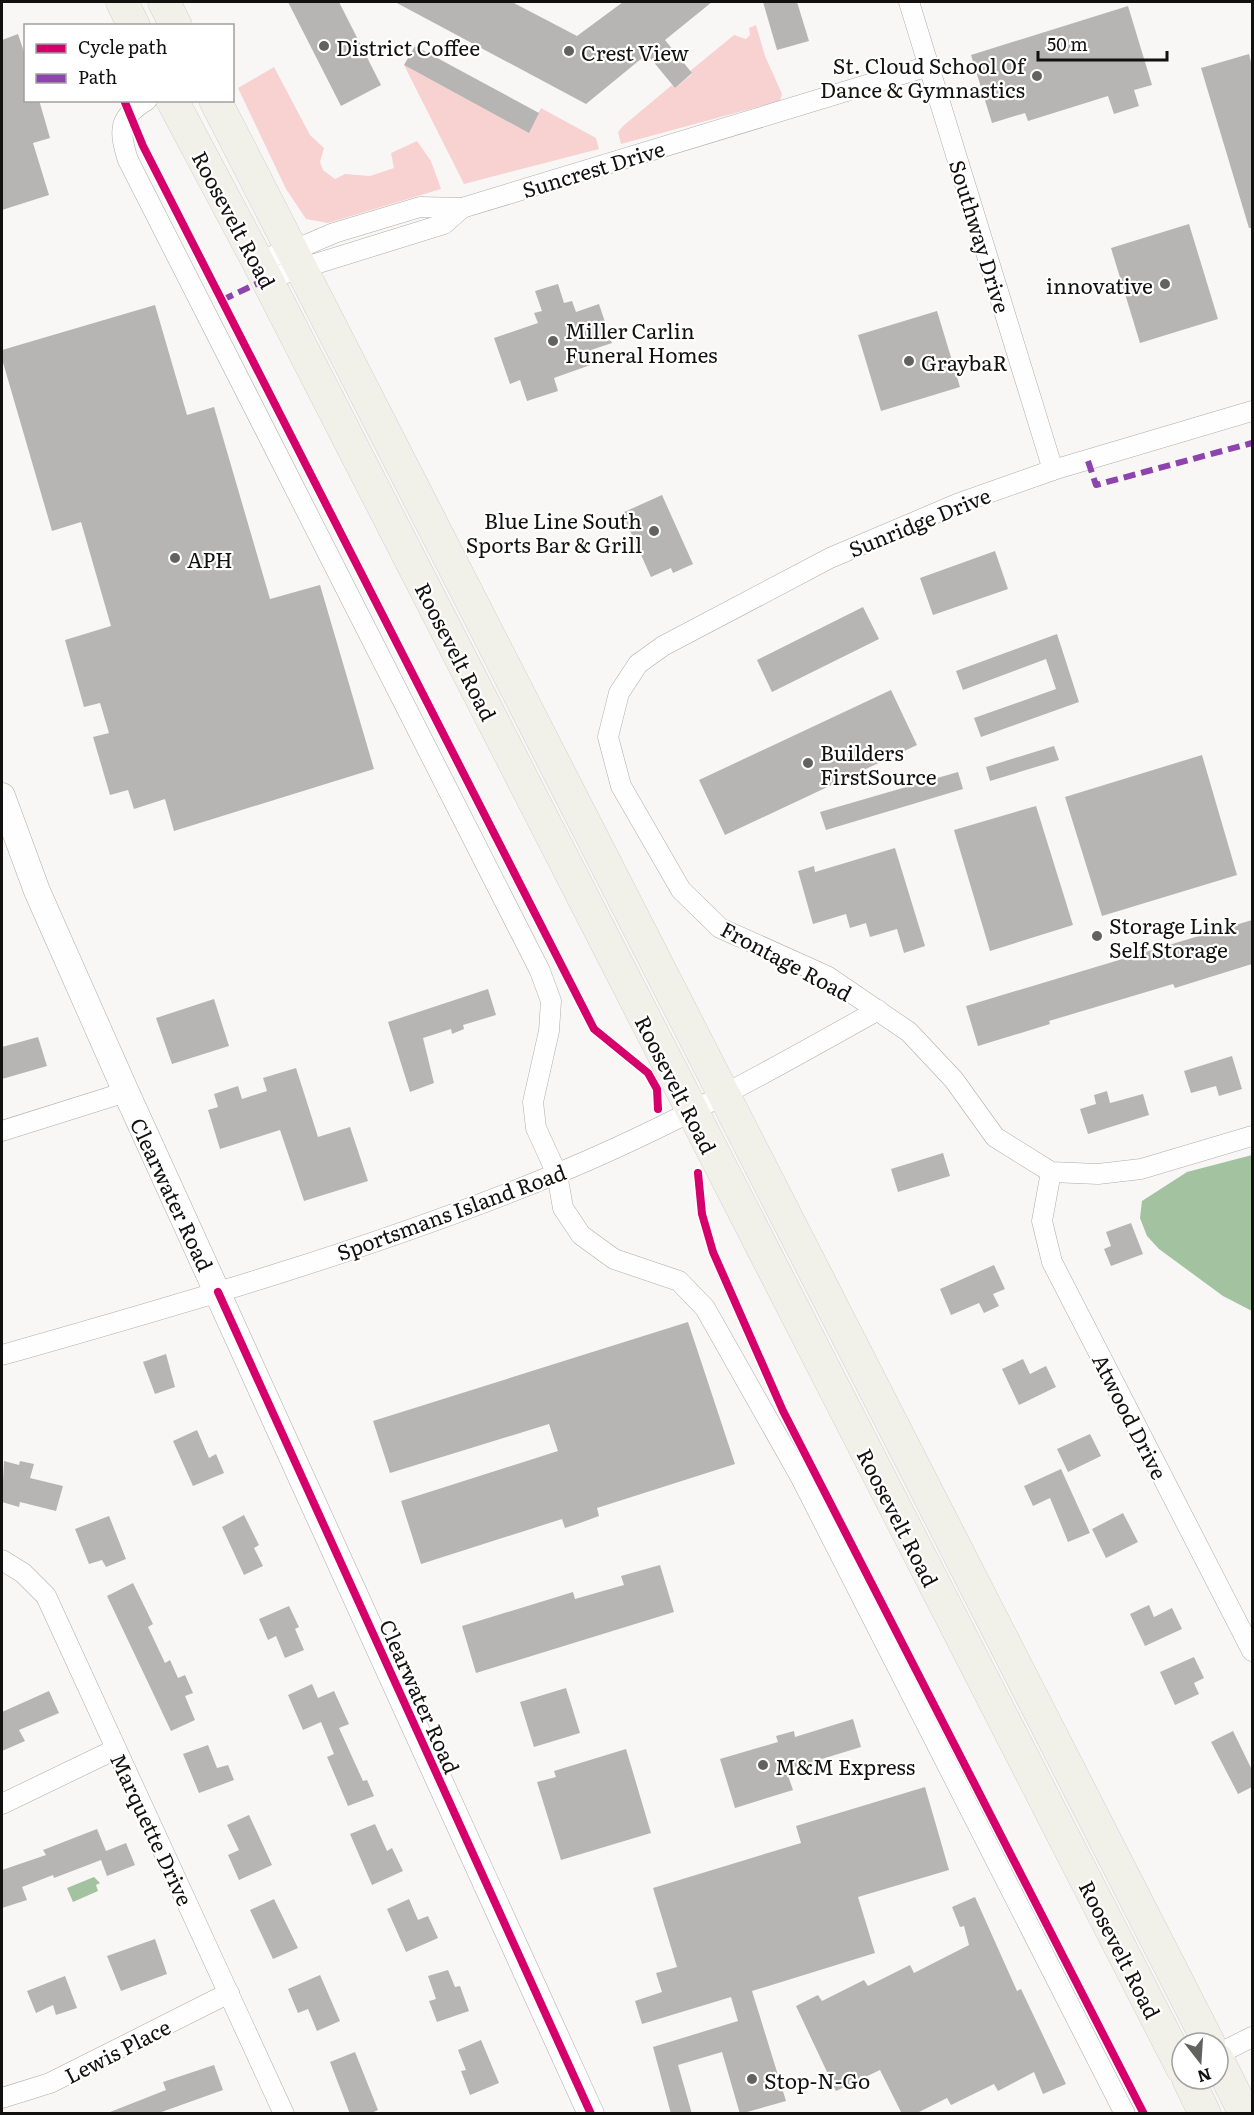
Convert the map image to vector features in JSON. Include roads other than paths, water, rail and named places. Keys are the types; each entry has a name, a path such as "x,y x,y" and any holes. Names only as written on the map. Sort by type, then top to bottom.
{"main road":[{"path":"122,2 133,24"},
{"path":"164,2 175,24"},
{"name":"Roosevelt Road","path":"173,102 262,269 1170,2045"},
{"name":"Roosevelt Road","path":"216,102 1203,2031"},
{"path":"1230,2084 1245,2114"},
{"path":"1194,2091 1205,2114"}],"street":[{"name":"Southway Drive","path":"909,2 1053,470"},
{"name":"Suncrest Drive","path":"297,260 444,224 462,208 929,66"},
{"path":"144,102 129,111 120,136 128,160 540,971 551,1001 549,1031 533,1102 536,1128 557,1174 562,1208 581,1235 614,1259 679,1281 705,1308 723,1336 800,1476 1125,2114"},
{"path":"262,269 297,260"},
{"name":"Sunridge Drive","path":"619,693 638,663 663,646 830,558 957,504 1053,470 1252,411"},
{"name":"Frontage Road","path":"619,693 608,737 621,786 681,890 720,928 827,976 909,1032 954,1080 995,1137 1051,1172"},
{"name":"Clearwater Road","path":"2,796 37,891 126,1092 591,2114"},
{"name":"Sportsmans Island Road","path":"2,1355 218,1293 375,1243 557,1174 692,1113 878,1010"},
{"path":"2,1131 126,1092"},
{"path":"1051,1172 1098,1174 1141,1169 1252,1136"},
{"name":"Atwood Drive","path":"1051,1172 1042,1221 1052,1262 1252,1651"},
{"name":"Marquette Drive","path":"2,1560 23,1573 46,1596 284,2114"},
{"path":"2,1804 116,1749"},
{"name":"Lewis Place","path":"2,2098 50,2084 229,1993"},
{"path":"1230,2048 1252,2037"}],"place":[{"name":"District Coffee","path":"324,46"},
{"name":"Crest View","path":"569,51"},
{"name":"St. Cloud School Of Dance & Gymnastics","path":"1037,76"},
{"name":"innovative","path":"1165,284"},
{"name":"Miller Carlin Funeral Homes","path":"553,341"},
{"name":"GraybaR","path":"909,361"},
{"name":"Blue Line South Sports Bar & Grill","path":"654,531"},
{"name":"APH","path":"175,558"},
{"name":"Builders FirstSource","path":"808,763"},
{"name":"Storage Link Self Storage","path":"1097,936"},
{"name":"M&M Express","path":"763,1765"},
{"name":"Stop-N-Go","path":"752,2079"}]}
